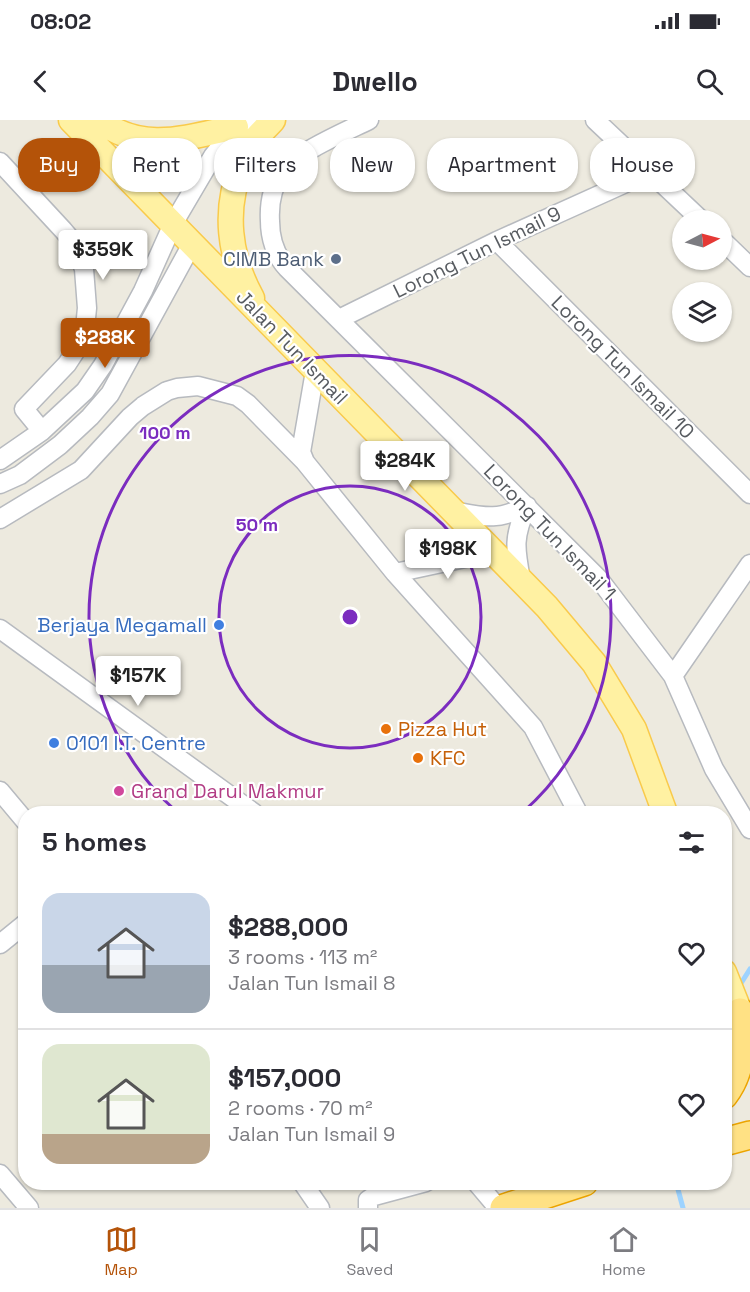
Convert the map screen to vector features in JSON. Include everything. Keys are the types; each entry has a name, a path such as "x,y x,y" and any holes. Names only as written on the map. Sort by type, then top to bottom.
{"highway":[{"path":"732,1085 742,1049 742,1014"},
{"path":"732,1140 750,1135"},
{"path":"504,1208 559,1190"}],"main road":[{"name":"Jalan Tun Ismail","path":"71,120 547,607 594,663 634,729 662,806"},
{"path":"99,120 127,138 161,142 244,124"},
{"path":"264,319 250,294 234,251 230,206 238,173 250,145 273,120"},
{"path":"732,991 742,1014"}],"street":[{"name":"Lorong Tun Ismail 1","path":"369,120 300,157 283,171 272,193 269,211 270,231 277,254 339,320 599,579 673,676 714,770 750,829"},
{"path":"595,120 614,138"},
{"path":"0,460 42,431 84,391 103,365 143,291 173,224 213,156 244,124"},
{"path":"0,162 74,243 84,269 87,308 84,338 67,363 24,409 42,431"},
{"name":"Lorong Tun Ismail 9","path":"339,320 497,241 606,192"},
{"path":"671,192 690,210"},
{"name":"Lorong Tun Ismail 10","path":"497,241 750,494"},
{"path":"17,510 0,484 20,475 60,445 90,417 110,394 192,244"},
{"path":"732,250 750,267"},
{"path":"304,462 301,452 315,371"},
{"path":"0,519 81,470 143,406 167,391 177,388 204,387 237,396 248,404 304,462 395,573 533,727 574,806"},
{"path":"453,511 484,517 508,516 527,506"},
{"path":"520,580 516,534 527,506"},
{"path":"395,573 493,552"},
{"path":"673,676 750,564"},
{"path":"0,629 245,806"},
{"path":"0,791 18,812"},
{"path":"0,944 18,929"},
{"path":"0,1174 29,1208"},
{"path":"308,1190 320,1208"},
{"path":"368,1208 368,1200 374,1196 396,1190"},
{"path":"483,1190 498,1208"}],"waterway":[{"path":"738,988 750,969"},
{"path":"678,1190 683,1208"}],"place":[{"name":"CIMB Bank","path":"336,259"},
{"name":"Berjaya Megamall","path":"219,625"},
{"name":"Pizza Hut","path":"386,729"},
{"name":"0101 I.T. Centre","path":"54,743"},
{"name":"KFC","path":"418,758"},
{"name":"Grand Darul Makmur","path":"119,791"}]}
